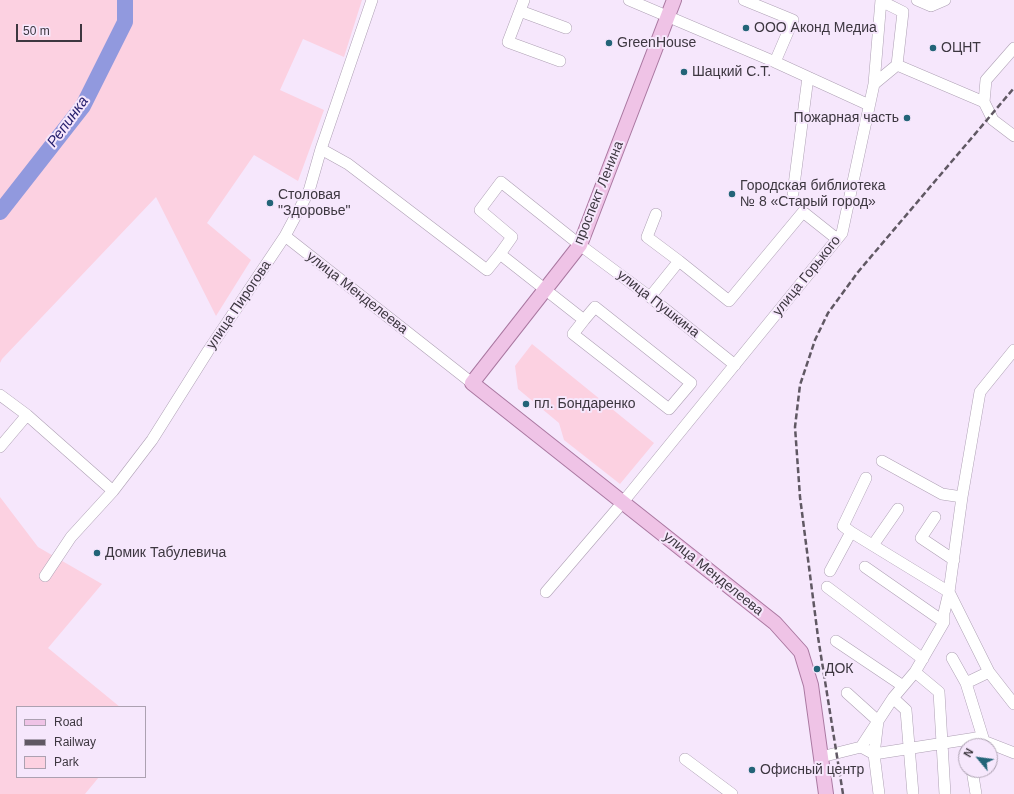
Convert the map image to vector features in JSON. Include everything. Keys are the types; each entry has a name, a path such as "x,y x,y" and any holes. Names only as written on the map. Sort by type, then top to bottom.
{"main road":[{"name":"проспект Ленина","path":"472,384 580,245 674,0"},
{"name":"улица Менделеева","path":"472,384 774,623 800,652 811,685 826,794"}],"street":[{"name":"улица Пирогова","path":"45,576 71,537 113,491 152,440 285,236 309,191 321,149 372,0"},
{"path":"524,0 508,42 560,61"},
{"path":"629,0 775,62 869,105"},
{"path":"744,0 793,20 775,62"},
{"path":"874,84 897,65 903,12 881,0"},
{"name":"улица Горького","path":"546,592 623,502 842,233 874,84 881,0"},
{"path":"918,0 931,6 945,0"},
{"path":"520,11 566,28"},
{"path":"1014,48 986,80 984,102 994,120 1014,136"},
{"path":"897,65 984,102"},
{"path":"793,192 808,78"},
{"path":"321,149 348,164 487,270 500,254 584,320"},
{"name":"улица Пушкина","path":"500,254 512,237 480,210 501,182 580,245 650,297 735,365"},
{"path":"656,214 646,237 729,300 803,212 837,239"},
{"name":"улица Менделеева","path":"285,236 472,384"},
{"path":"650,297 679,261"},
{"path":"596,307 691,383 669,410 573,334 584,320 596,307"},
{"path":"861,747 893,698 924,659 944,622 944,613 954,560 962,497 980,392 1014,350"},
{"path":"0,395 27,415 113,491"},
{"path":"0,447 27,415"},
{"path":"882,461 942,494 962,497"},
{"path":"866,478 843,526 949,592 989,672 1014,704"},
{"path":"873,545 898,509"},
{"path":"935,517 921,538 954,560"},
{"path":"830,571 851,532"},
{"path":"865,567 944,622"},
{"path":"827,588 924,659"},
{"path":"836,641 902,686"},
{"path":"952,658 966,683 983,738"},
{"path":"915,672 939,692 945,794"},
{"path":"966,683 989,672"},
{"path":"847,693 878,721"},
{"path":"893,698 906,710 908,749 913,794"},
{"path":"878,721 874,754 880,794"},
{"path":"821,757 861,747 874,754 942,744 958,743"},
{"path":"998,747 1014,753"},
{"path":"685,759 732,794"},
{"path":"973,778 976,794"}],"green space":[{"path":"0,0 362,0 344,57 303,39 280,90 324,110 298,181 254,155 207,223 251,260 216,316 156,197 2,359 0,363"},
{"path":"532,344 654,443 620,484 564,440 559,423 518,389 515,366"},
{"path":"0,497 38,547 102,584 48,648 119,706 16,706 16,778 98,778 85,794 0,794"}],"waterway":[{"name":"Репинка","path":"0,212 83,106 125,22 125,0"}],"railway":[{"path":"843,794 818,637 800,497 795,427 800,385 815,340 828,313 858,272 1014,88"}],"place":[{"name":"ООО Аконд Медиа","path":"746,28"},
{"name":"GreenHouse","path":"609,43"},
{"name":"ОЦНТ","path":"933,48"},
{"name":"Шацкий С.Т.","path":"684,72"},
{"name":"Пожарная часть","path":"907,118"},
{"name":"Городская библиотека № 8 «Старый город»","path":"732,194"},
{"name":"Столовая \"Здоровье\"","path":"270,203"},
{"name":"пл. Бондаренко","path":"526,404"},
{"name":"Домик Табулевича","path":"97,553"},
{"name":"ДОК","path":"817,669"},
{"name":"Офисный центр","path":"752,770"}]}
